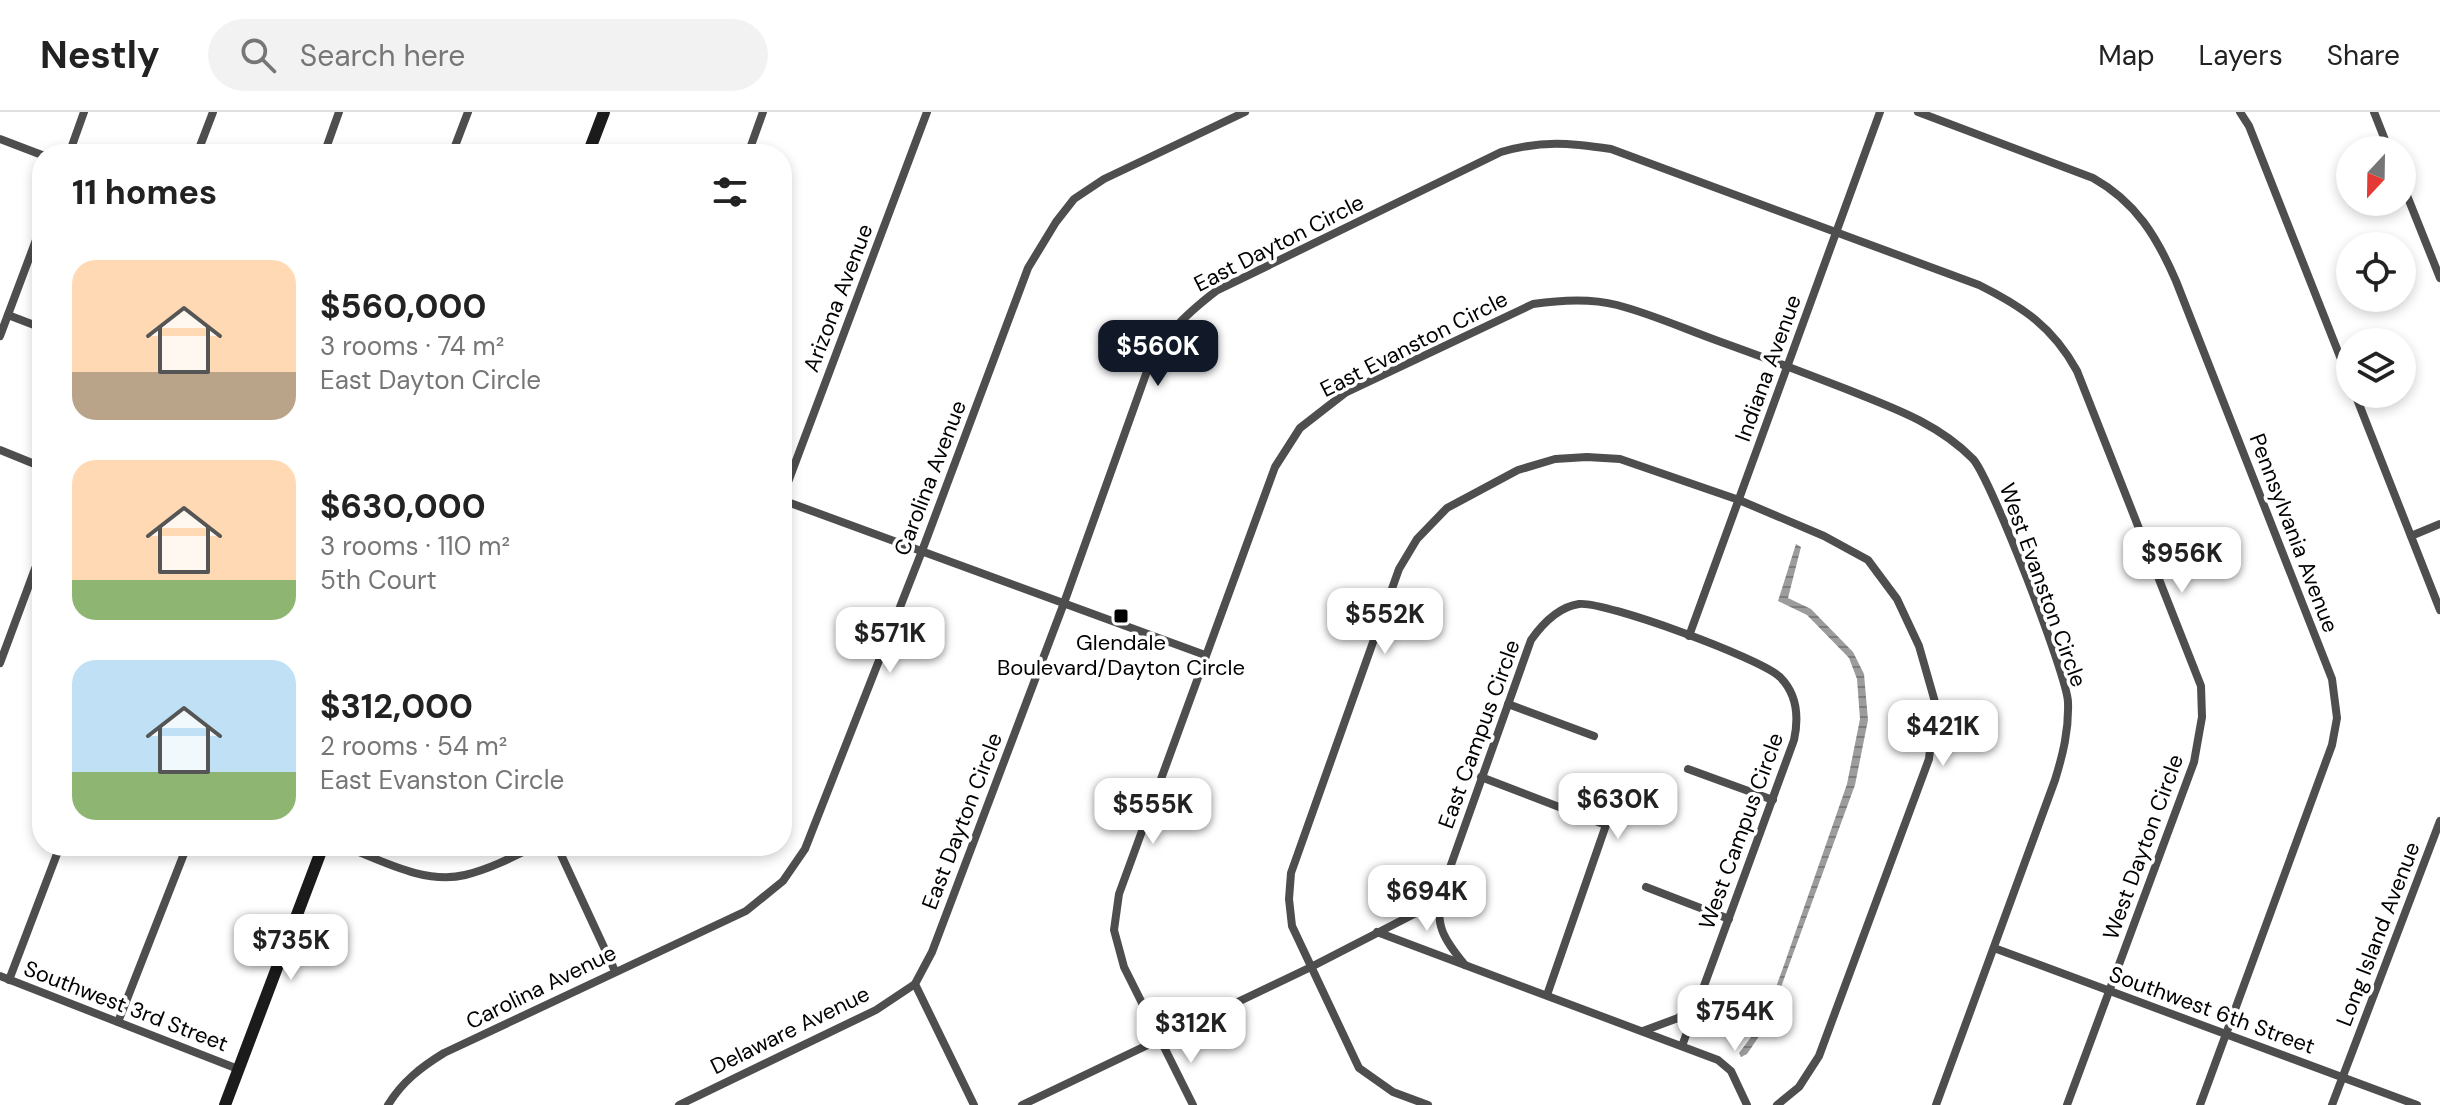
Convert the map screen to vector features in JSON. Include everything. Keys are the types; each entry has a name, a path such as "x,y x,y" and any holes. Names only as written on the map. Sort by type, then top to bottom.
{"main road":[{"path":"592,144 604,112"},
{"path":"225,1105 319,856"}],"street":[{"path":"73,144 84,112"},
{"path":"201,144 213,112"},
{"path":"328,144 339,112"},
{"path":"456,144 468,112"},
{"path":"752,144 763,112"},
{"name":"Arizona Avenue","path":"792,472 927,112"},
{"name":"Carolina Avenue","path":"388,1105 423,1065 444,1053 746,911 783,881 805,849 922,551 1028,268 1074,199 1104,179 1245,112"},
{"name":"Indiana Avenue","path":"1689,636 1880,112"},
{"name":"Pennsylvania Avenue","path":"1918,112 2093,178 2113,189 2151,229 2176,281 2332,679 2337,718 2332,745 2200,1105"},
{"path":"2240,112 2249,126 2336,347"},
{"path":"2374,112 2383,136"},
{"path":"0,139 32,151"},
{"name":"East Dayton Circle","path":"915,984 932,952 1064,603 1146,374 1163,340 1189,312 1216,291 1501,152 1527,144 1552,141 1611,149 1837,233"},
{"path":"2415,216 2440,278"},
{"name":"West Dayton Circle","path":"1837,233 1979,285 2007,299 2029,313 2065,348 2077,371 2201,686 2202,717 2194,762 2067,1105"},
{"path":"0,336 32,251"},
{"name":"East Evanston Circle","path":"1193,1105 1124,967 1114,930 1119,894 1275,467 1300,428 1345,393 1533,304 1557,301 1616,305 1788,366"},
{"path":"8,315 32,324"},
{"name":"West Evanston Circle","path":"1788,366 1917,418 1940,432 1975,462 1989,487 2048,636 2068,699 2066,743 1936,1105"},
{"path":"2361,408 2440,610"},
{"path":"0,450 32,463"},
{"path":"1428,1105 1393,1092 1359,1068 1292,926 1289,899 1291,873 1399,569 1417,539 1447,508 1518,470 1555,459 1587,457 1620,459 1739,500 1824,536 1868,560 1897,599 1919,646 1935,702 1929,759 1819,1056 1799,1087 1777,1105"},
{"path":"792,503 1205,655"},
{"path":"2411,536 2440,524"},
{"path":"0,663 32,577"},
{"name":"East Campus Circle","path":"1465,965 1448,945 1439,927 1437,910 1481,777 1537,631 1557,613 1577,604 1598,605 1689,636"},
{"name":"West Campus Circle","path":"1682,1046 1773,800 1797,724 1791,691 1779,677 1764,666 1689,636"},
{"path":"1508,704 1594,736"},
{"path":"1688,769 1773,800"},
{"path":"1481,777 1606,825 1547,995"},
{"name":"Long Island Avenue","path":"2332,1105 2440,821"},
{"path":"4,978 56,856"},
{"path":"118,1022 183,856"},
{"path":"370,856 439,878 462,876 513,856"},
{"path":"562,856 615,971"},
{"path":"1646,887 1729,919"},
{"path":"1022,1105 1311,967 1416,913 1442,890"},
{"path":"1377,932 1718,1060 1731,1071 1747,1105"},
{"name":"Southwest 6th Street","path":"1994,948 2417,1105"},
{"name":"Southwest 3rd Street","path":"4,978 238,1069"},
{"path":"915,984 974,1105"},
{"name":"Delaware Avenue","path":"679,1105 876,1010 915,984"},
{"path":"1642,1032 1678,1018 1698,1002"}],"shaded area":[{"path":"1796,544 1801,547 1788,598 1811,609 1853,652 1864,674 1868,720 1855,785 1768,1023 1747,1054 1741,1057 1739,1053 1764,1020 1784,965 1847,784 1860,719 1857,679 1849,658 1807,615 1778,601"}],"place":[{"name":"Glendale Boulevard/Dayton Circle","path":"1121,616"}]}
